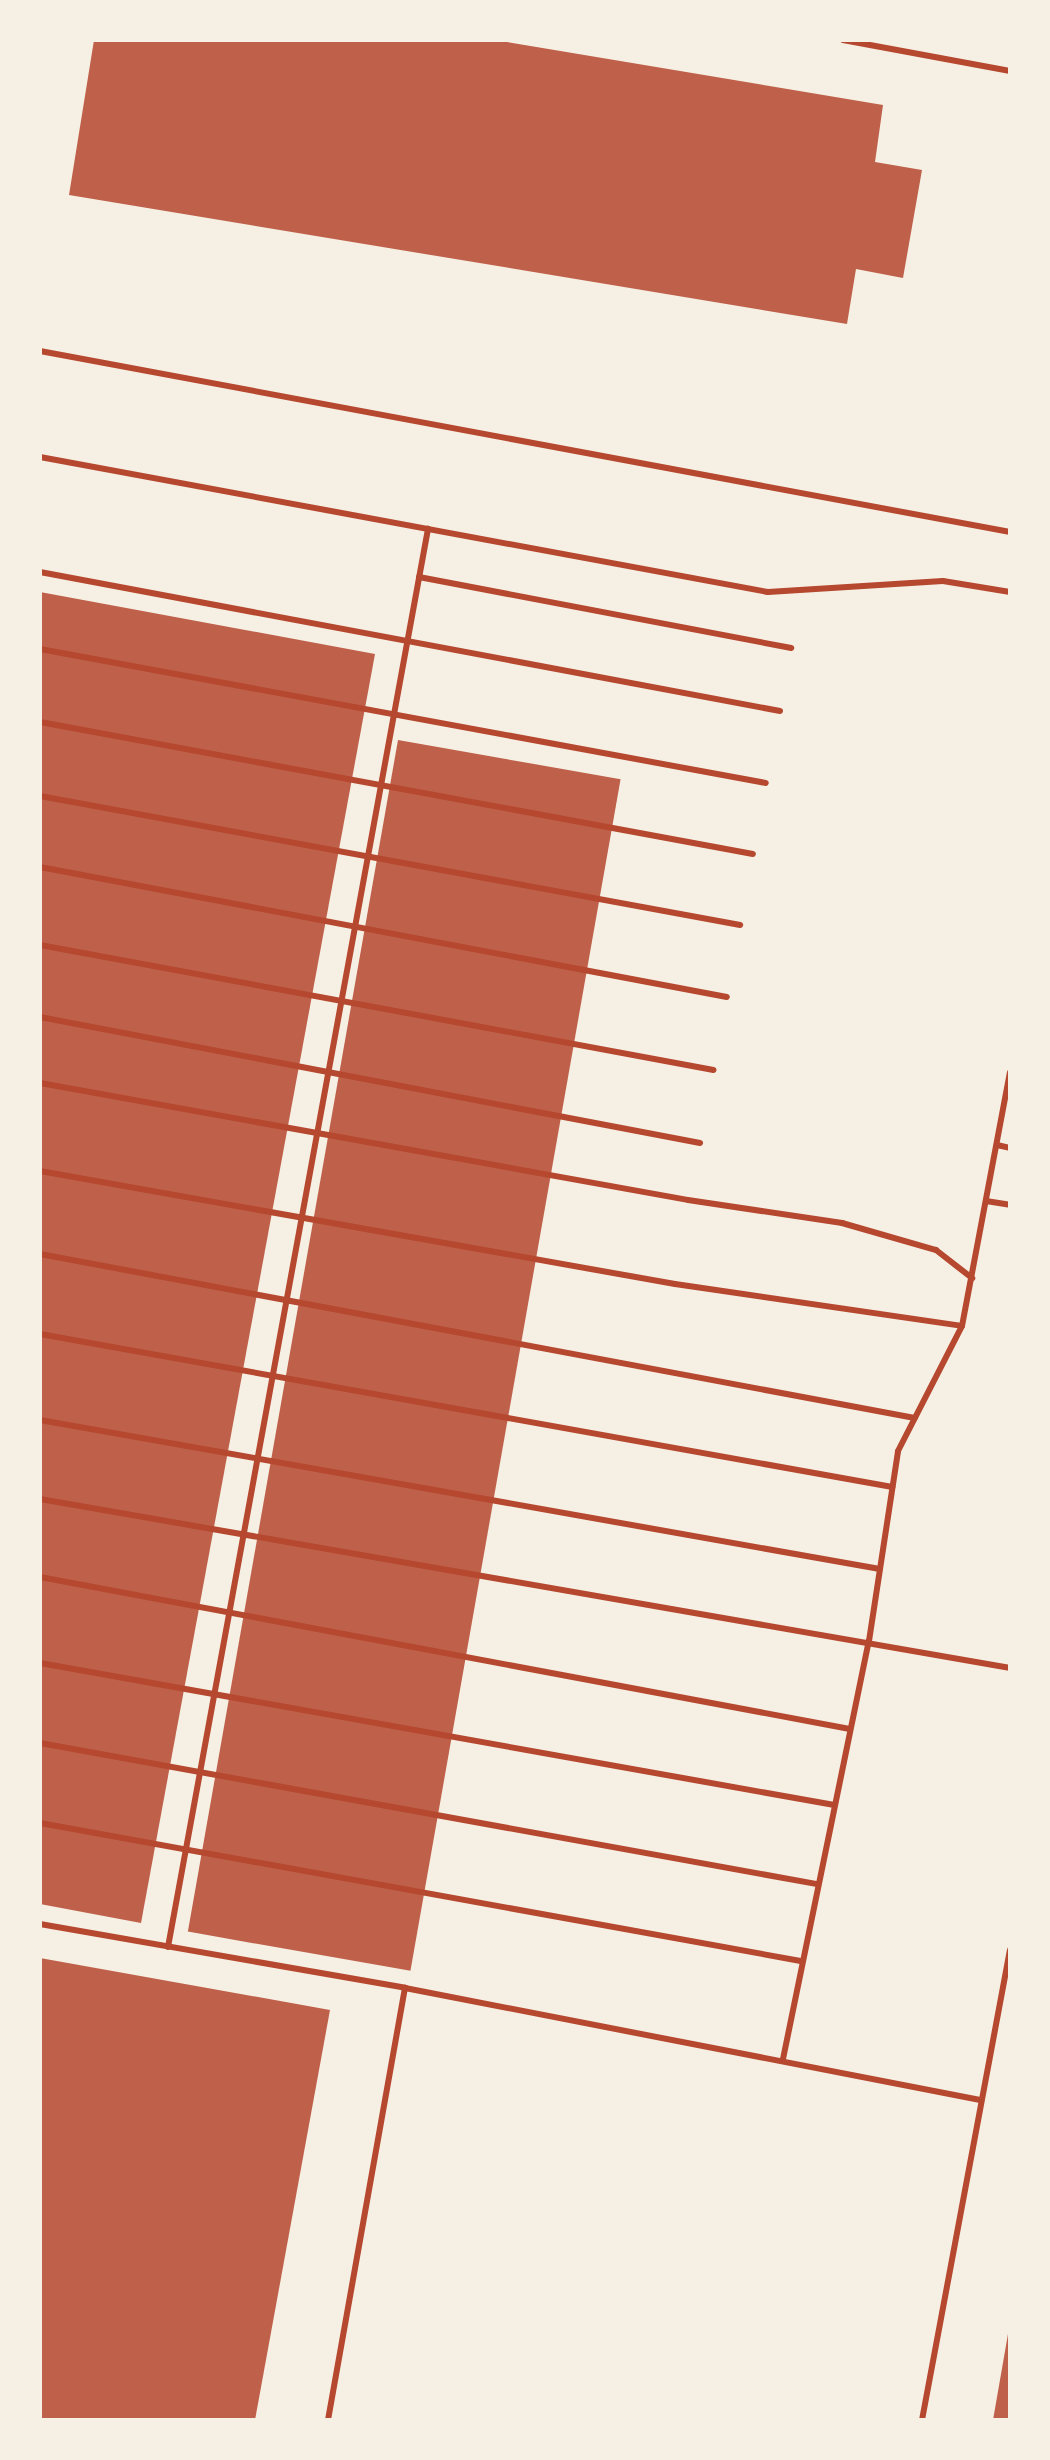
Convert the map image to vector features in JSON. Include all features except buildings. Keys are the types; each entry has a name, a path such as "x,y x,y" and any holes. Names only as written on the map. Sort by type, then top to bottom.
{"lane":[{"path":"843,40 1010,71"},
{"path":"40,351 1010,532"},
{"path":"40,457 768,592 943,581 1010,592"},
{"path":"168,1947 428,529"},
{"path":"40,572 780,711"},
{"path":"419,577 791,648"},
{"path":"40,649 766,783"},
{"path":"40,722 753,854"},
{"path":"40,796 740,925"},
{"path":"40,867 727,997"},
{"path":"40,945 714,1070"},
{"path":"40,1017 700,1143"},
{"path":"783,2059 869,1641 898,1451 962,1326 1010,1072"},
{"path":"40,1083 317,1134 842,1223 936,1250 972,1278"},
{"path":"997,1145 1010,1148"},
{"path":"40,1171 675,1284 962,1326"},
{"path":"986,1201 1010,1205"},
{"path":"40,1254 915,1418"},
{"path":"40,1334 892,1487"},
{"path":"40,1420 257,1462 633,1522 880,1569"},
{"path":"40,1499 1010,1668"},
{"path":"40,1577 850,1729"},
{"path":"40,1663 834,1805"},
{"path":"40,1743 817,1884"},
{"path":"40,1823 801,1961"},
{"path":"40,1924 405,1988 783,2059 980,2100"},
{"path":"922,2420 1010,1950"},
{"path":"328,2420 405,1988"}]}
